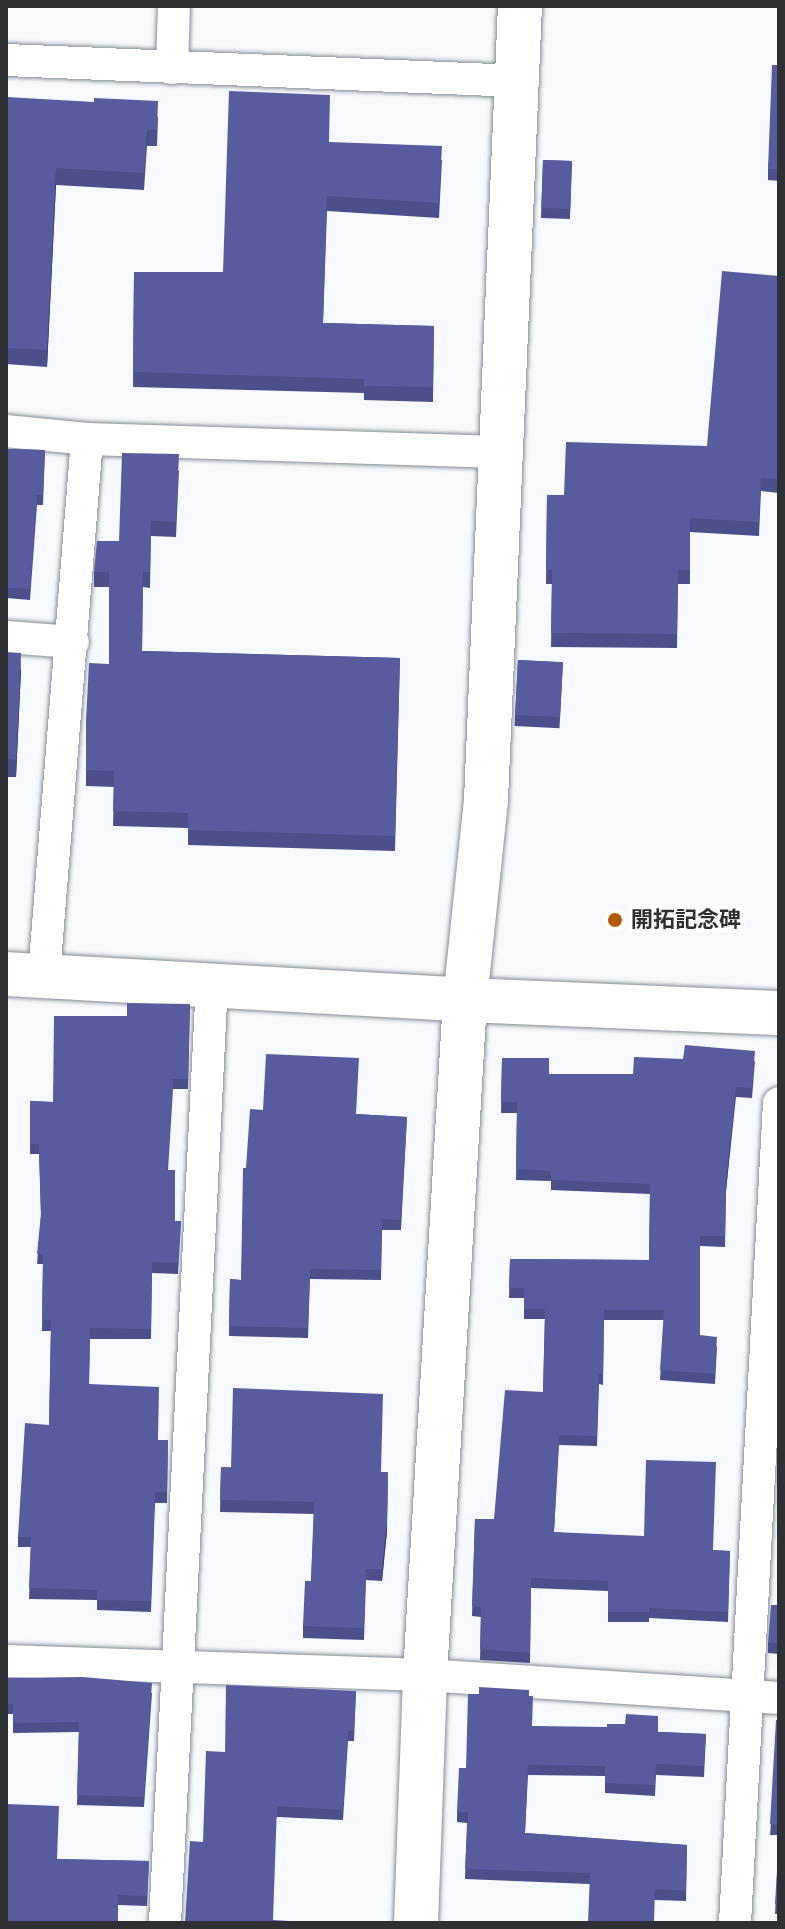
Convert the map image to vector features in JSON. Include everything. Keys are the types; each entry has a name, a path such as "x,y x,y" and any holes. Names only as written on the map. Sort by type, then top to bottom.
{"street":[{"path":"172,68 174,6"},
{"path":"416,1923 425,1675 465,1000 486,800 520,6"},
{"path":"6,60 517,81"},
{"path":"6,431 87,439 501,452"},
{"path":"87,439 73,642 25,974 465,1000 779,1013"},
{"path":"6,637 73,642"},
{"path":"165,1923 212,983"},
{"path":"735,1923 779,1103"},
{"path":"6,1661 425,1675 779,1698"}],"building":[{"path":"772,65 779,65 779,169 768,169"},
{"path":"229,91 330,95 329,142 442,146 439,203 327,196 323,323 434,326 433,387 364,386 364,379 133,372 134,272 223,272"},
{"path":"6,97 94,102 94,98 158,101 157,130 147,129 144,173 56,168 47,350 6,348"},
{"path":"543,160 572,161 570,209 541,208"},
{"path":"722,271 779,276 779,479 761,478 759,522 690,518 690,570 678,570 677,634 551,633 552,570 546,570 547,495 564,495 566,442 707,446"},
{"path":"6,449 45,450 43,495 37,495 30,589 6,588"},
{"path":"122,453 179,454 176,522 151,521 150,572 143,572 142,651 400,658 395,836 188,830 188,813 113,811 114,771 86,770 86,721 89,663 109,664 109,572 94,572 97,541 119,541"},
{"path":"6,652 21,653 16,760 6,759"},
{"path":"518,660 563,662 560,717 515,715"},
{"path":"127,1003 190,1004 188,1079 173,1079 167,1170 175,1170 175,1221 181,1221 178,1263 152,1262 151,1329 90,1328 89,1384 159,1387 158,1440 168,1440 167,1492 155,1492 151,1601 97,1600 97,1590 29,1588 31,1537 18,1537 25,1423 49,1425 51,1320 42,1320 43,1254 37,1254 41,1214 39,1144 30,1144 30,1101 53,1102 54,1016 127,1016"},
{"path":"685,1045 755,1051 752,1088 736,1087 726,1181 725,1236 700,1236 700,1335 717,1337 715,1374 660,1370 664,1310 604,1310 603,1374 599,1374 597,1436 559,1435 554,1532 644,1536 646,1460 716,1462 713,1550 730,1551 728,1612 649,1608 649,1612 608,1612 608,1581 531,1578 530,1653 480,1649 481,1607 472,1606 475,1519 494,1519 505,1390 543,1392 545,1309 524,1309 524,1288 509,1288 510,1259 649,1260 650,1184 551,1180 551,1171 516,1169 517,1102 501,1102 502,1058 549,1058 549,1074 633,1074 634,1057 683,1059"},
{"path":"266,1054 359,1058 356,1114 407,1117 401,1220 382,1219 381,1270 310,1269 308,1328 229,1326 230,1279 241,1280 243,1168 246,1168 250,1109 263,1110"},
{"path":"233,1388 383,1394 381,1472 388,1472 387,1520 382,1569 366,1569 364,1628 303,1626 305,1581 311,1581 314,1502 220,1500 221,1467 231,1468"},
{"path":"771,1605 779,1605 779,1643 768,1643"},
{"path":"83,1677 152,1683 144,1797 77,1795 79,1722 13,1723 13,1704 6,1704 6,1678"},
{"path":"226,1685 356,1691 354,1731 348,1731 343,1810 277,1806 273,1920 322,1923 185,1923 190,1841 203,1842 206,1751 225,1752"},
{"path":"479,1687 529,1690 529,1696 533,1696 532,1726 607,1727 607,1724 625,1724 626,1714 658,1716 658,1732 706,1734 704,1766 656,1764 655,1785 605,1783 605,1766 528,1765 525,1833 687,1845 686,1891 655,1889 654,1923 588,1923 590,1873 465,1869 468,1812 457,1812 459,1768 466,1768 468,1694 479,1694"},
{"path":"776,1720 779,1720 779,1825 770,1824"},
{"path":"6,1804 59,1806 57,1859 149,1861 147,1896 118,1895 118,1923 6,1923"},
{"path":"779,1837 779,1904 775,1904"}],"place":[{"name":"開拓記念碑","path":"615,920"}]}
